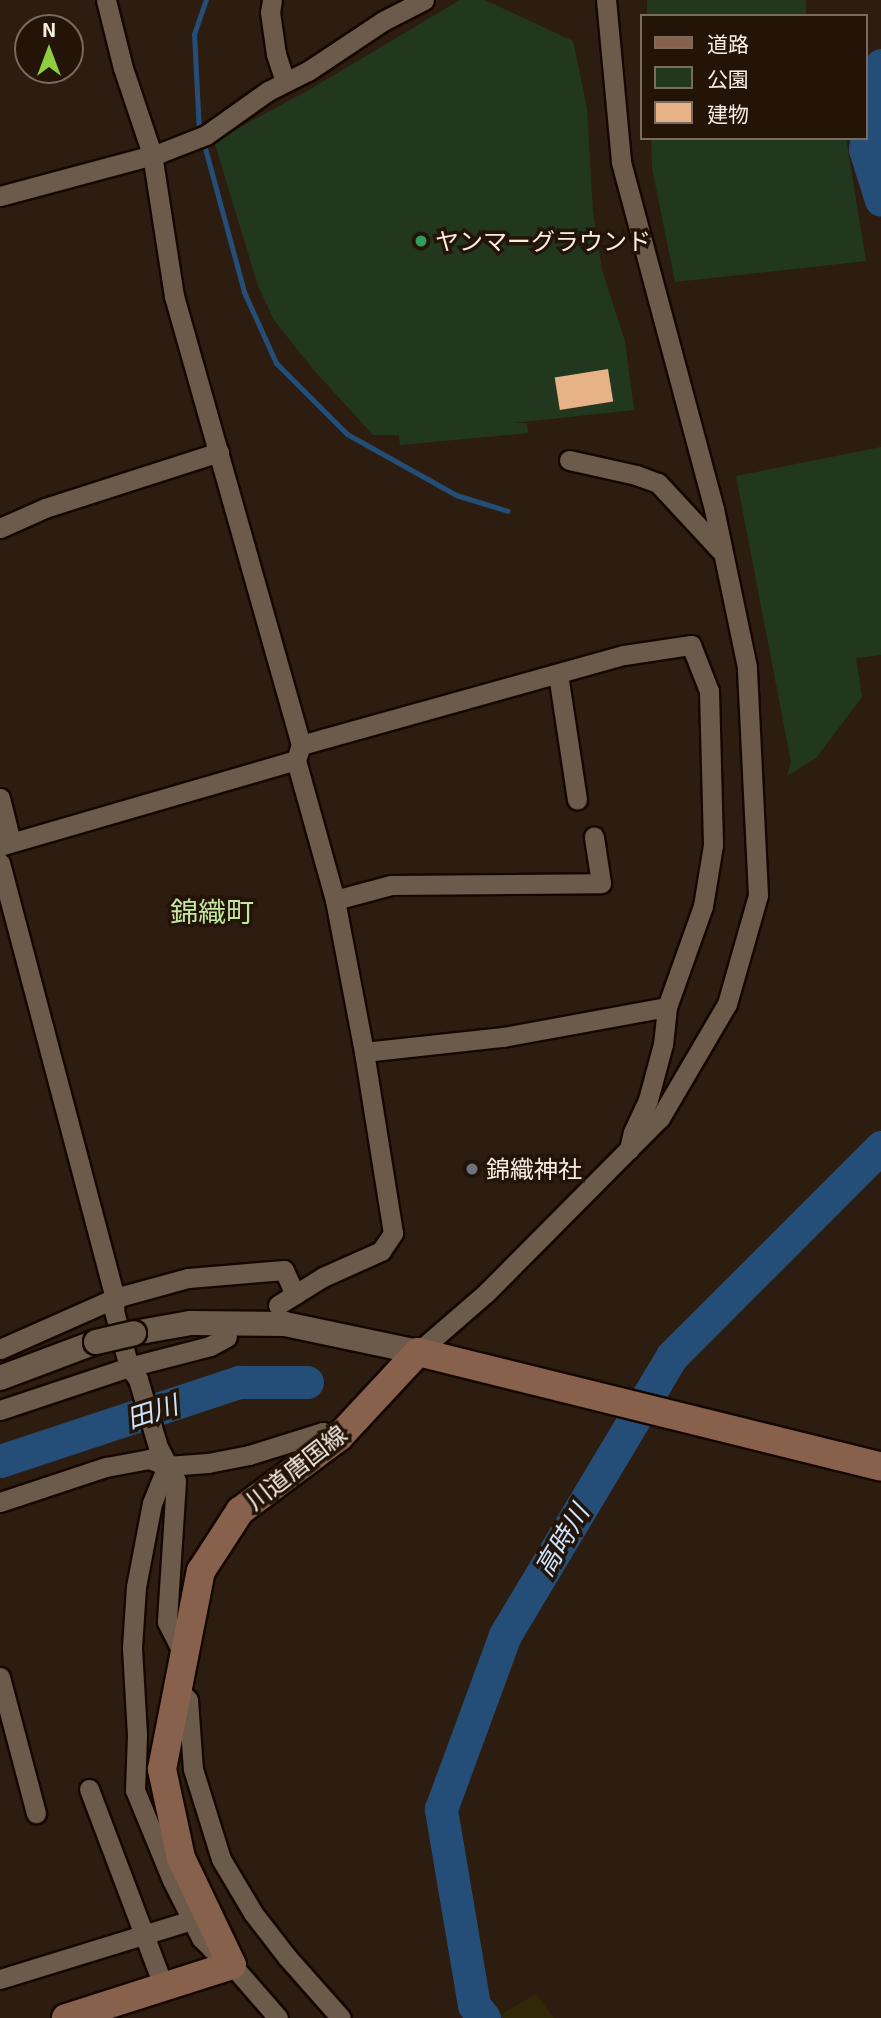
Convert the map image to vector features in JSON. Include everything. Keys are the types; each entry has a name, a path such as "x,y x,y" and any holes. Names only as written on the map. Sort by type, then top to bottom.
{"main road":[{"name":"川道唐国線","path":"228,1957 181,1858 167,1805 162,1769 201,1571 240,1511 339,1437 428,1355"},
{"path":"428,1355 881,1467"},
{"path":"66,2018 164,1987 228,1957"}],"street":[{"path":"0,1349 116,1298 188,1278 284,1270 286,1300 323,1277 381,1251 393,1233 364,1052 335,900 219,452 174,296 152,154 123,68 106,0"},
{"path":"272,0 276,54 285,82"},
{"path":"0,197 152,154 206,135 239,109 308,71 383,21 424,0"},
{"path":"0,1378 96,1342 191,1323 248,1322 326,1332 428,1355 660,1118 680,1089 727,1004 758,895 747,667 713,509 621,161 606,0"},
{"path":"0,528 45,508 219,452"},
{"path":"569,460 636,475 659,484 720,550"},
{"path":"0,798 5,844 558,674 624,655 691,645 709,691 713,845 703,906 667,1007 663,1044 648,1100 633,1132 629,1150"},
{"path":"558,674 578,800"},
{"path":"335,900 391,885 601,883 594,837"},
{"path":"0,863 116,1298 114,1311 158,1447 176,1481 177,1497 167,1584 167,1622 183,1653"},
{"path":"364,1052 503,1037 667,1007"},
{"path":"0,1410 134,1373 210,1346 227,1337"},
{"path":"0,1502 106,1467 149,1459 167,1466 208,1463 249,1455 323,1432 339,1437"},
{"path":"167,1466 152,1503 135,1587 132,1648 137,1735 135,1790 172,1880 201,1938 212,1949 228,1957 278,2018"},
{"path":"0,1677 36,1813"},
{"path":"176,1688 188,1700 193,1769 221,1859 270,1935 341,2018"},
{"path":"89,1789 164,1987"},
{"path":"0,1979 192,1920"}],"green space":[{"name":"ヤンマーグラウンド","path":"460,0 485,0 573,41 587,108 593,212 602,270 625,341 634,410 513,423 527,423 528,433 400,445 399,435 373,435 312,368 274,320 258,286 214,141 307,91"},
{"path":"647,0 806,0 806,14 647,14"},
{"path":"651,140 846,140 866,261 675,282 652,168"},
{"path":"881,447 881,655 856,658 862,697 816,758 787,776 791,762 736,476"}],"sand":[{"path":"536,1994 554,2018 494,2018"}],"building":[{"path":"608,369 613,402 560,410 555,377"}],"waterway":[{"path":"199,132 194,34 206,0"},
{"name":"高時川","path":"867,133 873,86 881,65"},
{"name":"高時川","path":"866,140 865,149 881,200"},
{"path":"205,148 244,292 276,363 347,434 456,495 508,511"},
{"name":"高時川","path":"484,2018 474,2005 441,1809 505,1635 672,1356 881,1147"},
{"name":"田川","path":"0,1461 239,1382 307,1382"}],"place":[{"name":"ヤンマーグラウンド","path":"421,241"},
{"name":"錦織神社","path":"472,1169"}],"district":[{"name":"錦織町","path":"212,911"}]}
